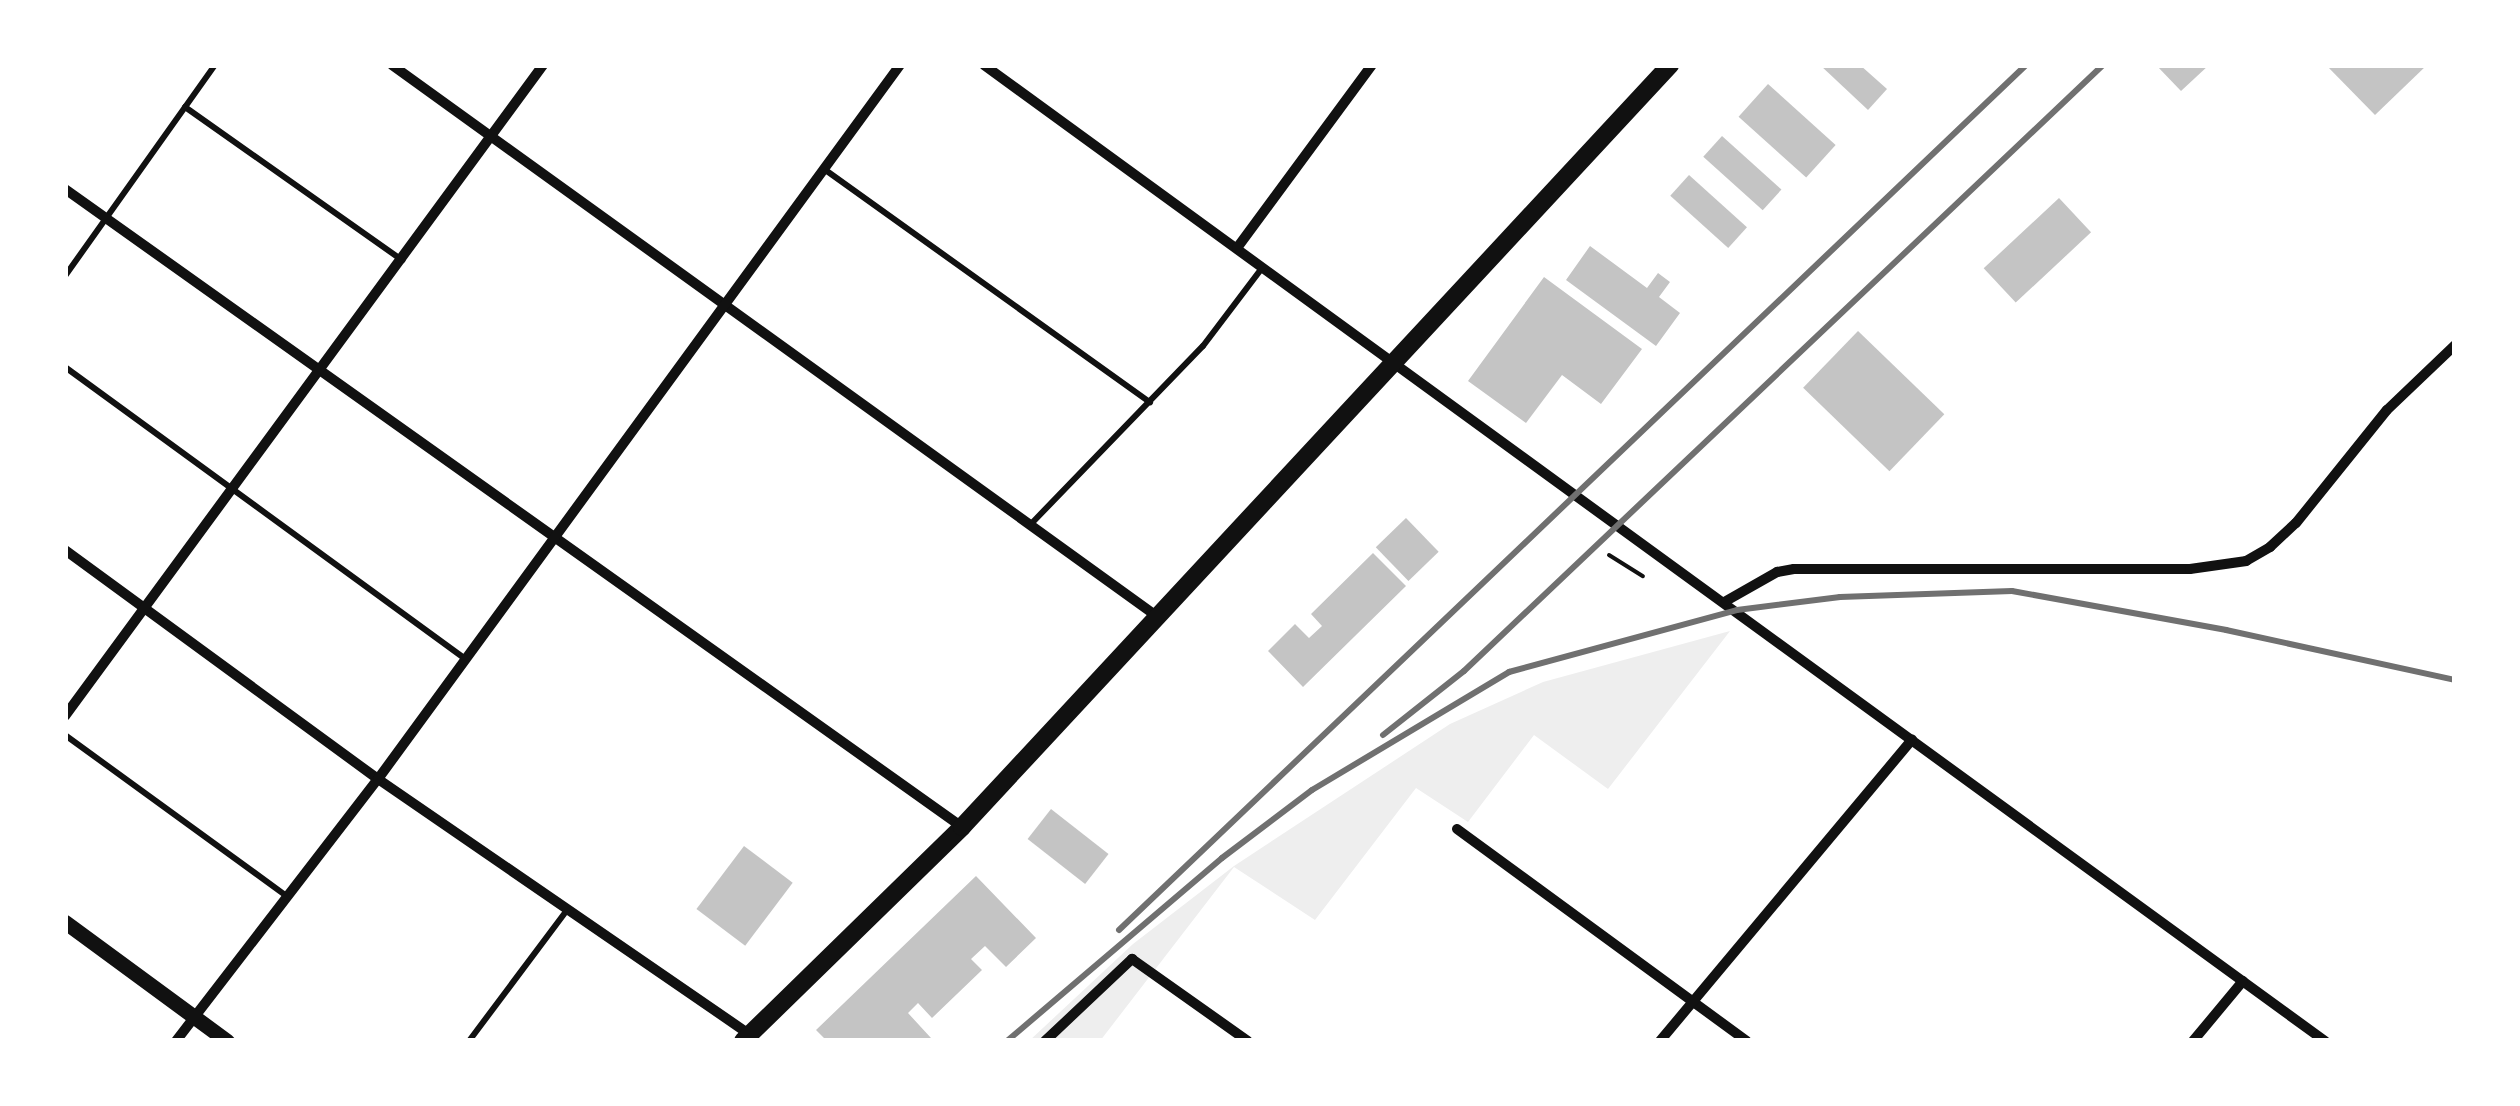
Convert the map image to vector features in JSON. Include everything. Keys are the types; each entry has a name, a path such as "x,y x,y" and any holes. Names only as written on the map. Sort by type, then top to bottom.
{"main road":[{"path":"746,1038 962,827 1670,65"}],"street":[{"path":"392,65 1159,618"},
{"path":"65,716 543,65"},
{"path":"176,1041 378,778 900,65"},
{"path":"984,65 1726,601 2325,1041"},
{"path":"1237,248 1372,65"},
{"path":"65,189 962,827"},
{"path":"1726,601 1777,572 1794,569 1898,565 2190,569 2246,561 2270,547 2296,523 2387,410 2455,345"},
{"path":"65,550 378,778 746,1038"},
{"path":"1660,1041 1912,740"},
{"path":"1457,829 1747,1041"},
{"path":"65,922 227,1041"},
{"path":"1045,1041 1132,959 1248,1041"},
{"path":"2193,1041 2243,982"}],"lane":[{"path":"65,276 214,65"},
{"path":"185,106 402,260"},
{"path":"824,169 1150,402"},
{"path":"1030,526 1203,346 1262,267"},
{"path":"65,367 466,658"},
{"path":"65,735 288,896"},
{"path":"469,1041 568,909"}],"path":[{"path":"1609,555 1643,576"}],"shaded area":[{"path":"1730,631 1608,789 1534,735 1468,822 1416,788 1315,920 1234,867 1100,1041 1029,1041 1133,944 1234,866 1450,724 1543,682"}],"building":[{"path":"1820,65 1860,65 1887,89 1868,110"},
{"path":"2156,65 2209,65 2181,91"},
{"path":"2326,65 2427,65 2375,115"},
{"path":"1768,84 1836,145 1806,178 1739,117"},
{"path":"1722,136 1781,190 1763,210 1703,157"},
{"path":"1689,175 1747,227 1728,248 1670,196"},
{"path":"2059,198 2091,232 2016,303 1984,268"},
{"path":"1590,246 1647,288 1658,273 1670,282 1659,297 1680,313 1656,346 1566,280"},
{"path":"1544,277 1642,349 1601,404 1562,375 1526,423 1468,381"},
{"path":"1858,331 1944,414 1889,471 1803,388"},
{"path":"1406,518 1439,552 1408,581 1376,547"},
{"path":"1373,553 1406,586 1303,687 1268,651 1295,624 1309,638 1322,626 1311,614"},
{"path":"1051,809 1109,854 1085,884 1028,839"},
{"path":"744,846 793,883 745,946 696,909"},
{"path":"976,876 1036,938 1006,967 985,946 971,959 982,970 932,1018 918,1003 908,1013 931,1038 928,1041 827,1041 816,1030"}],"railway":[{"path":"1119,930 2026,65"},
{"path":"1383,735 1464,671 2103,65"},
{"path":"1007,1041 1222,858 1312,790 1509,672 1737,610 1840,597 2012,591 2226,630 2455,680"}]}
